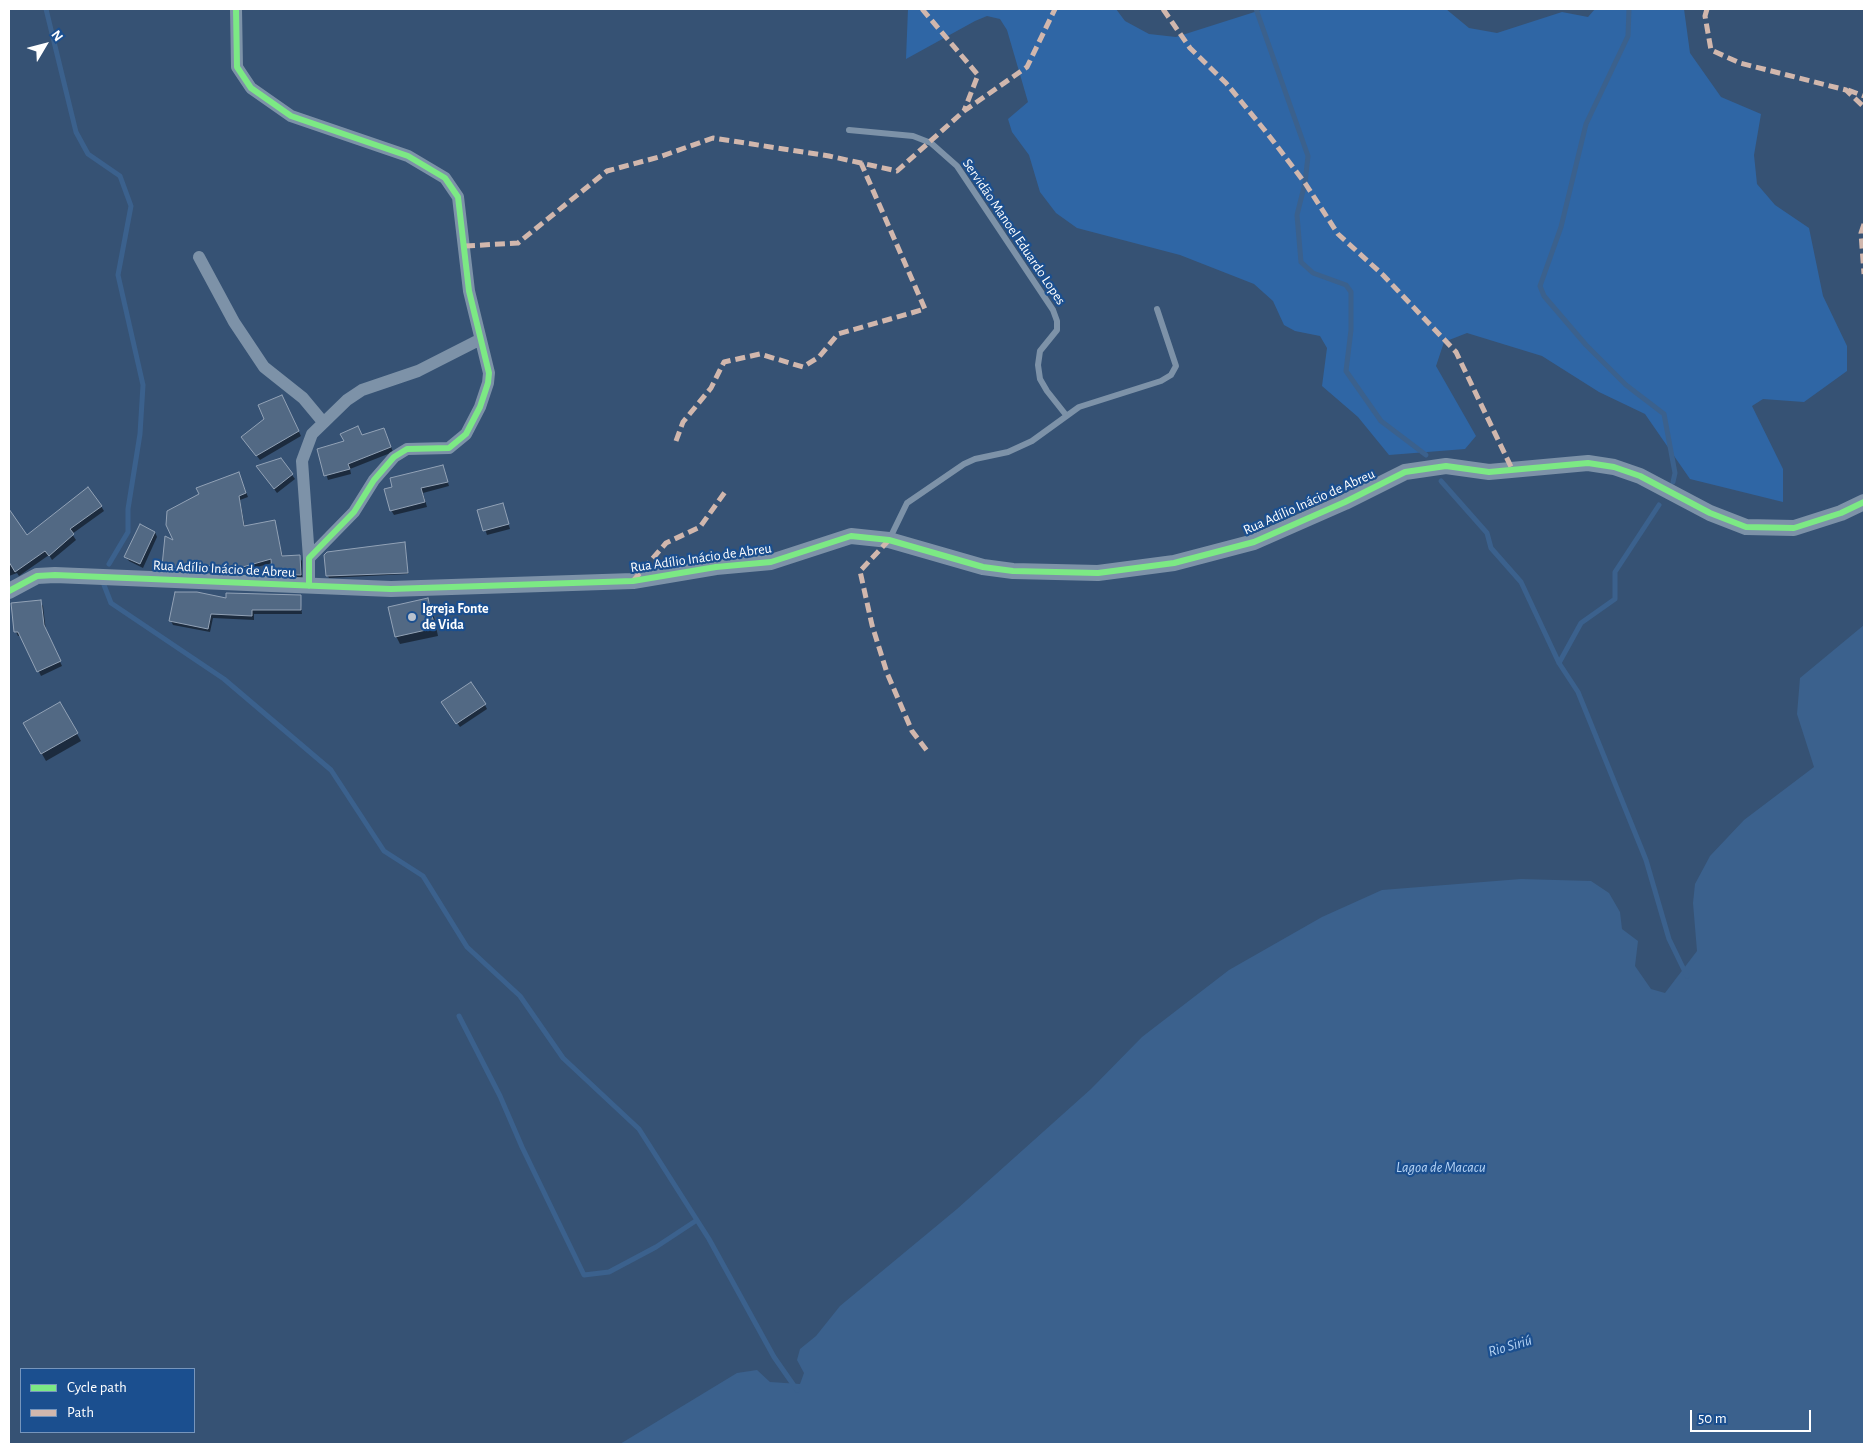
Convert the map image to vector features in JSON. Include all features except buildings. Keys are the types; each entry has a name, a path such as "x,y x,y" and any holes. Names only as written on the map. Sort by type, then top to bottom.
{"street":[{"path":"236,9 237,67 251,88 291,116 408,156 445,178 458,197 469,291 479,340 487,362 488,383 480,407 466,434 449,448 408,448 394,457 374,480 354,512 309,558"},
{"path":"199,257 234,322 264,367 303,398 324,422"},
{"path":"309,586 309,558 302,461 312,434 347,400 362,390 418,371 479,340"},
{"name":"Rua Adílio Inácio de Abreu","path":"9,591 37,576 55,575 391,589 633,581 716,567 771,562 851,536 889,540 983,567 1013,571 1098,572 1174,563 1254,542 1345,502 1405,472 1446,466 1489,472 1588,463 1614,467 1640,476 1710,513 1746,527 1794,528 1841,514 1864,502"}],"lane":[{"name":"Servidão Manoel Eduardo Lopes","path":"849,130 913,136 931,143 957,166 1053,310 1057,321 1057,330 1040,351 1038,365 1044,385 1066,415"},
{"path":"889,540 907,503 964,464 975,459 1008,452 1032,441 1046,433 1066,415 1079,407 1161,381 1171,376 1176,366 1157,309"}],"shaded area":[{"path":"908,9 1116,9 1125,21 1149,34 1176,37 1264,9 1446,9 1469,28 1497,33 1562,12 1588,17 1595,9 1684,9 1690,53 1721,97 1761,114 1754,155 1757,184 1775,205 1809,228 1823,296 1847,346 1847,371 1804,402 1763,399 1752,406 1783,469 1783,502 1690,479 1645,414 1599,392 1542,356 1467,333 1444,342 1436,366 1476,436 1465,449 1389,455 1358,417 1322,386 1327,348 1320,336 1295,331 1284,325 1273,301 1254,284 1180,255 1077,228 1056,213 1040,192 1029,155 1012,132 1008,119 1028,102 1007,30 1000,19 987,16 975,21 906,59"}],"water":[{"name":"Lagoa de Macacu","path":"1864,625 1864,1444 620,1444 737,1373 757,1370 770,1382 800,1384 804,1373 797,1360 800,1349 816,1336 840,1306 957,1209 1091,1089 1142,1037 1229,970 1322,917 1382,890 1521,879 1591,881 1609,893 1620,912 1622,929 1638,941 1635,966 1651,989 1665,993 1697,951 1693,903 1695,884 1710,856 1744,820 1814,767 1797,714 1800,678"}],"waterway":[{"path":"46,9 76,132 88,154 120,176 131,206 118,275 143,385 140,434 128,509 128,532 109,564"},
{"path":"1256,9 1308,156 1305,183 1297,215 1301,262 1313,273 1346,285 1351,292 1351,330 1346,371 1381,421 1426,455"},
{"path":"1629,9 1628,36 1586,124 1561,227 1540,286 1544,296 1586,345 1626,385 1664,414 1675,473 1673,482"},
{"path":"1441,481 1487,533 1491,548 1521,582 1559,663 1578,692 1646,860 1669,939 1687,976"},
{"path":"1559,663 1581,623 1615,599 1615,572 1659,505"},
{"path":"104,585 111,603 224,679 331,770 384,851 423,876 467,947 520,996 563,1058 639,1129 709,1239 774,1357 797,1390"},
{"path":"459,1016 500,1096 522,1147 584,1275 609,1272 656,1247 697,1220"}],"marked path":[{"path":"922,9 978,75 964,111"},
{"path":"465,246 518,243 607,171 659,157 713,138 829,156 897,171 964,111 1027,67 1055,9"},
{"path":"1163,9 1190,48 1226,83 1267,133 1305,183 1338,234 1383,275 1456,352 1513,471"},
{"path":"1707,9 1705,16 1711,50 1740,63 1846,90 1864,107"},
{"path":"1848,90 1864,96"},
{"path":"676,441 683,422 711,388 724,362 760,354 803,367 819,357 838,334 925,309 861,163"},
{"path":"1864,224 1861,233 1864,274"},
{"path":"633,581 666,543 700,527 725,492"},
{"path":"889,540 860,571 872,625 887,673 912,731 928,752"}],"cycle path":[{"path":"236,9 237,67 251,88 291,116 408,156 445,178 458,197 469,291 489,373 488,383 480,407 466,434 449,448 407,449 394,457 374,480 354,512 309,558 309,586"},
{"path":"9,591 37,576 55,575 391,589 633,581 716,567 771,562 851,536 889,540 983,567 1013,571 1098,573 1174,563 1254,542 1345,502 1405,472 1446,466 1489,472 1588,463 1614,467 1640,476 1710,513 1746,527 1794,528 1841,513 1864,502"}],"place":[{"name":"Igreja Fonte de Vida","path":"412,617"}],"water label":[{"name":"Rio Siriú","path":"1510,1346"}]}
